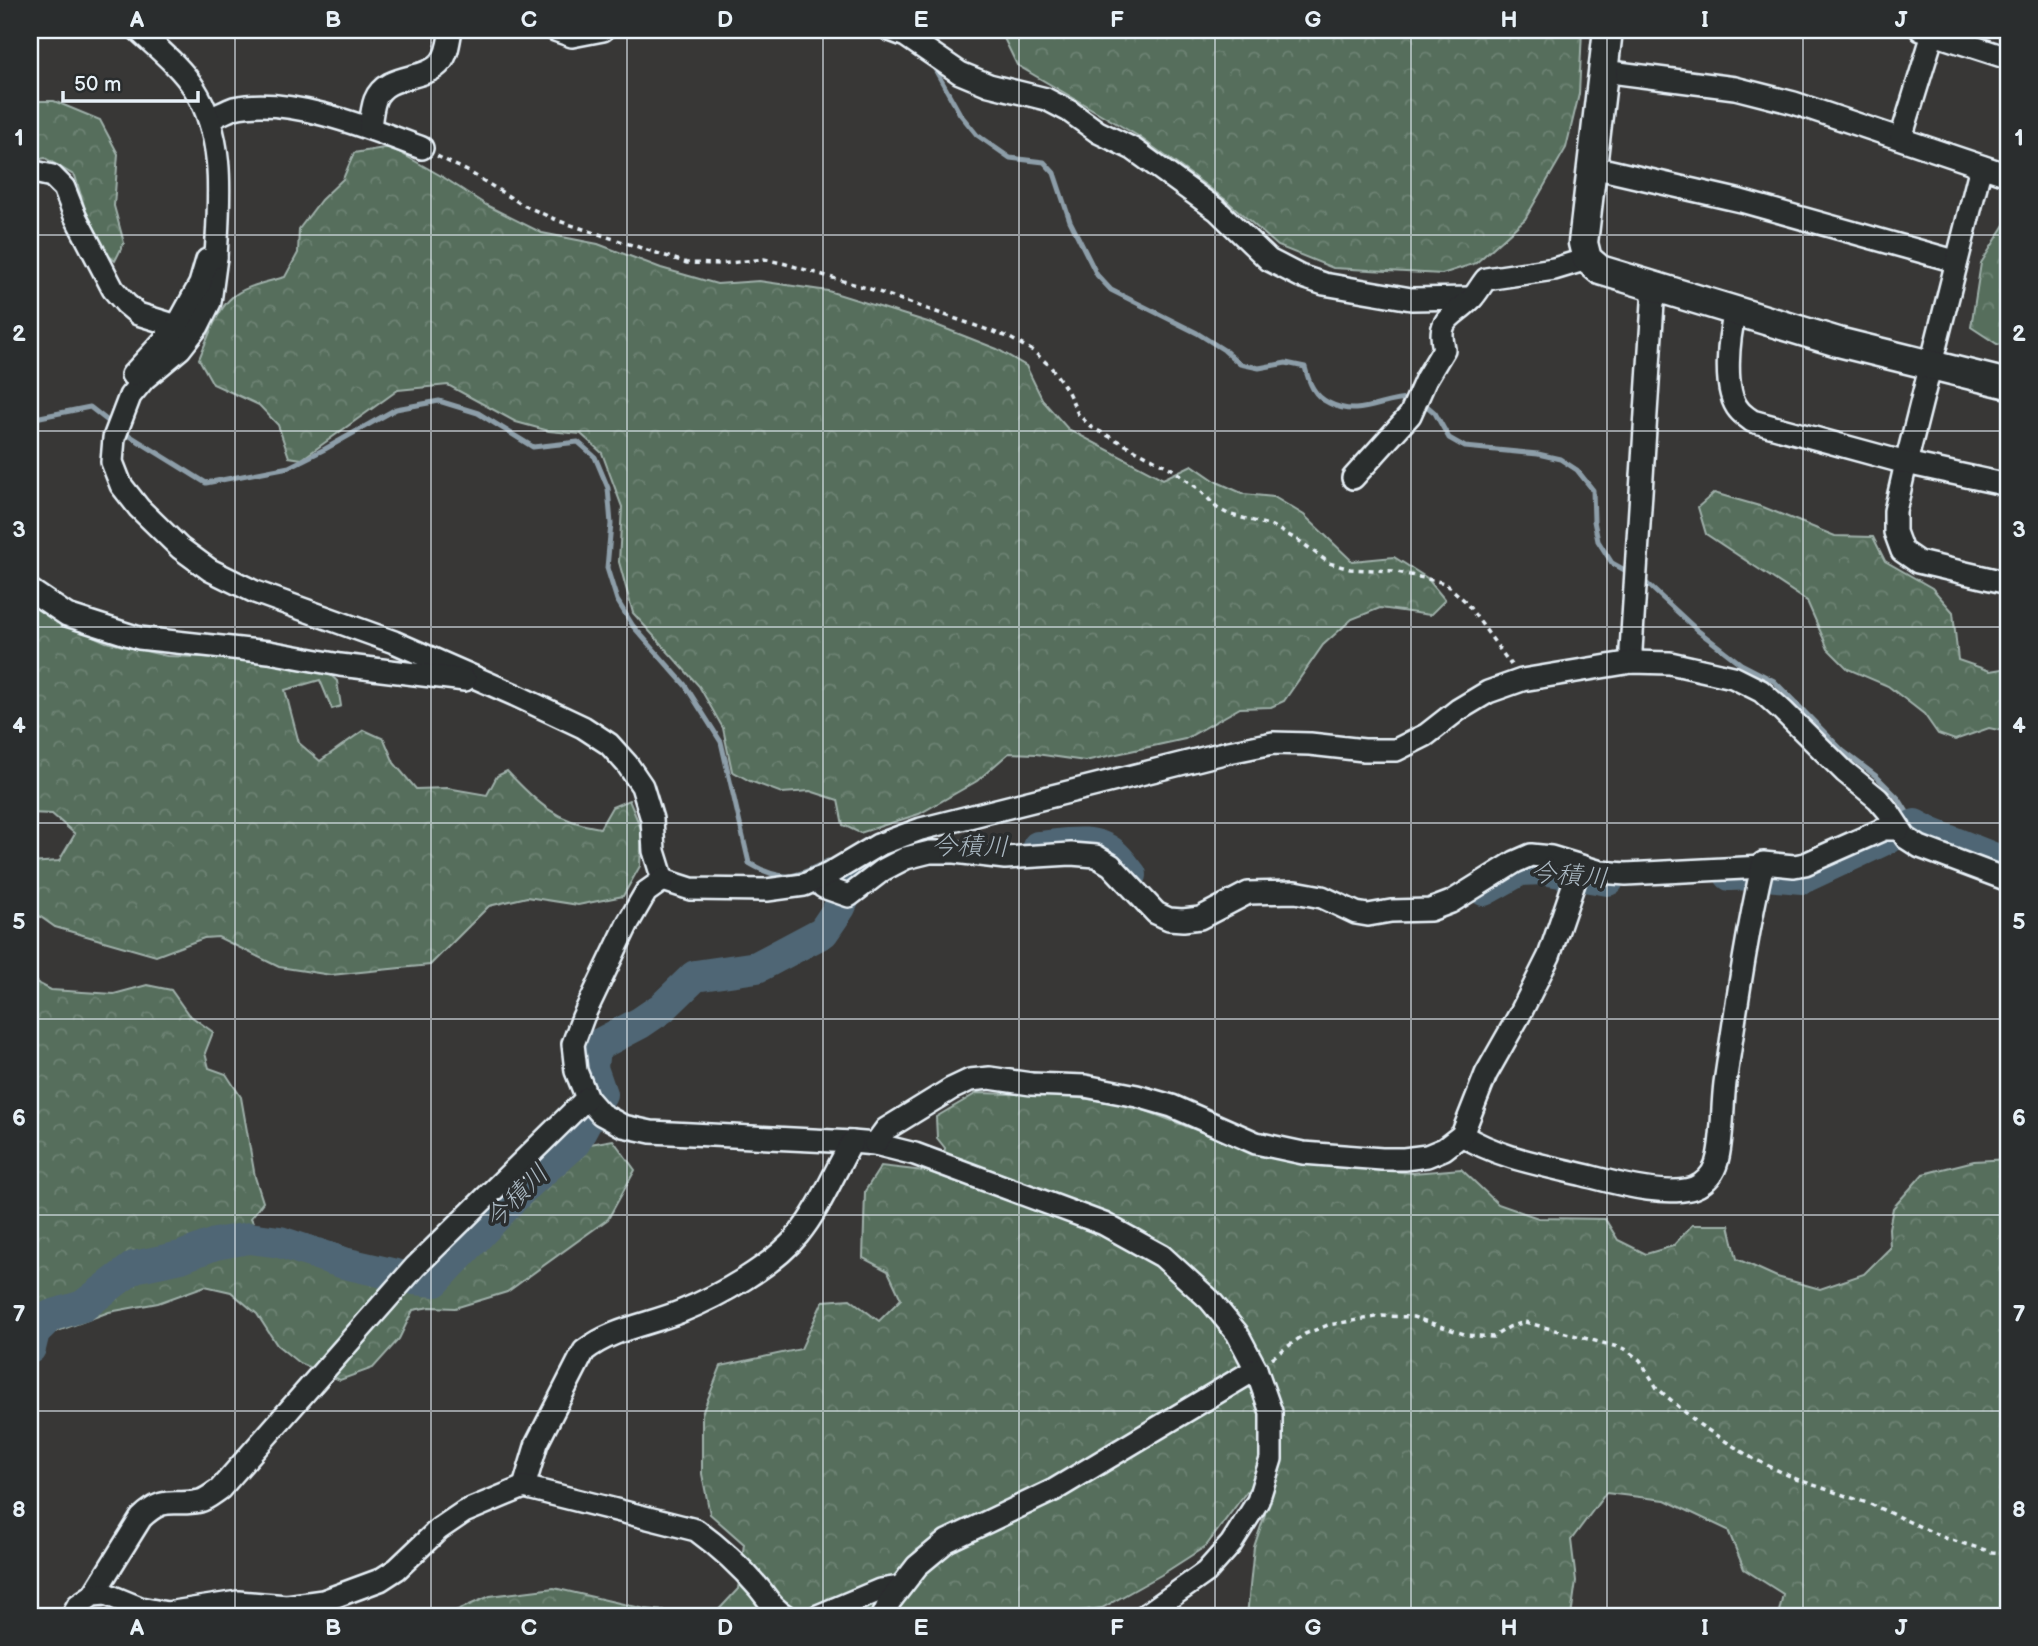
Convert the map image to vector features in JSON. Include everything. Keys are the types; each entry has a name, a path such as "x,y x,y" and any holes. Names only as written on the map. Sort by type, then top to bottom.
{"street":[{"path":"138,30 174,63 194,88 209,119 216,145 219,202 210,302 198,326 180,349 144,379 130,396 114,438 112,462 121,485 139,508 180,548 210,570 254,593 394,642 583,727 609,744 642,786 652,820 654,851 663,880"},
{"path":"370,128 376,99 384,88 427,71 441,62 452,30"},
{"path":"555,30 572,36 603,30"},
{"path":"890,30 906,36 960,73 989,85 1046,99 1069,111 1098,132 1133,149 1217,210 1269,260 1300,276 1324,284 1411,299 1472,298"},
{"path":"1608,30 1583,243 1587,260 1600,270 1735,312 1838,342 2008,384"},
{"path":"1901,138 1926,32 2008,58"},
{"path":"1603,71 1734,88 1794,103 2008,175"},
{"path":"209,119 234,108 257,106 300,109 370,128 422,148"},
{"path":"1593,167 1741,201 1955,261"},
{"path":"1983,167 1955,261 1929,366 1895,511 1895,532 1902,551 1918,562 2008,583"},
{"path":"30,171 52,177 64,188 75,216 113,289 126,304 138,314 177,326"},
{"path":"130,396 126,390 134,372 177,326 200,284 207,260 216,257"},
{"path":"1353,478 1410,415 1426,379 1444,349 1443,326 1452,314 1472,298 1486,279 1554,269 1587,260"},
{"path":"1632,662 1630,650 1654,287"},
{"path":"1735,312 1730,334 1730,388 1738,410 1752,421 1906,463 2008,485"},
{"path":"30,590 67,615 139,638 269,652 340,665 453,680 478,680"},
{"path":"663,880 691,889 767,890 804,885 878,845 921,829 1273,743 1396,750 1426,735 1458,710 1488,692 1522,680 1632,662 1670,663 1733,677 1761,691 1845,772 1878,799 1906,838 1920,847 2008,880"},
{"path":"1462,1135 1483,1148 1604,1180 1682,1191 1700,1185 1711,1175 1718,1159 1725,1086 1745,956 1763,863 1794,866 1805,864 1884,829 1899,829"},
{"path":"817,879 823,887 849,896 883,870 906,858 930,852 1005,858 1070,854 1097,856 1111,866 1156,913 1169,919 1183,920 1200,918 1248,893 1295,892 1322,897 1356,914 1430,910 1451,902 1531,855 1551,857 1601,872 1626,874 1763,867"},
{"path":"876,1144 886,1129 951,1089 970,1080 990,1077 1031,1084 1085,1086 1137,1096 1172,1106 1256,1143 1330,1157 1404,1159 1427,1156 1444,1149 1462,1135 1486,1074 1549,956 1580,866"},
{"path":"663,880 646,892 628,923 573,1044 576,1071 587,1098 601,1114 623,1126 651,1132 852,1142 876,1144 915,1154 1104,1224 1162,1256 1210,1300 1237,1333 1256,1369 1271,1412 1270,1459 1258,1501 1231,1544 1206,1572 1144,1616"},
{"path":"72,1616 78,1605 93,1595 141,1518 152,1508 167,1502 202,1501 220,1489 415,1267 587,1098"},
{"path":"524,1488 537,1443 583,1351 626,1328 682,1311 759,1271 798,1235 852,1142"},
{"path":"883,1616 899,1587 917,1566 947,1541 1054,1490 1256,1369"},
{"path":"93,1595 106,1594 140,1608 167,1613 238,1602 287,1605 323,1601 380,1580 397,1569 439,1529 464,1512 524,1488 696,1530 758,1587 775,1610 786,1616"},
{"path":"818,1616 880,1590 899,1587"}],"path":[{"path":"422,148 469,172 523,205 588,231 687,263 720,264 764,260 786,264 870,289 1008,337 1033,351 1051,367 1067,390 1078,414 1091,427 1172,469 1227,514 1272,526 1301,542 1329,563 1350,569 1393,571 1445,583 1465,601 1522,680"},
{"path":"1256,1369 1305,1334 1328,1325 1382,1316 1413,1317 1467,1335 1493,1337 1509,1327 1525,1322 1625,1349 1640,1360 1657,1388 1700,1425 1752,1458 1796,1479 1870,1504 1945,1538 1993,1552 2008,1553"}],"green space":[{"path":"1000,30 1582,30 1579,94 1566,148 1525,219 1476,263 1442,274 1333,268 1278,246 1226,200 1138,136 1017,65"},
{"path":"30,101 54,101 100,120 118,154 114,206 124,243 115,261 96,245 75,176 45,158 30,161"},
{"path":"390,147 486,205 542,233 598,244 661,268 717,284 759,281 828,291 931,323 997,349 1026,366 1043,401 1068,429 1163,479 1192,465 1217,482 1244,494 1274,497 1304,515 1352,561 1394,557 1427,578 1445,600 1430,615 1380,608 1352,619 1323,645 1284,701 1271,707 1240,708 1185,739 1085,761 1009,753 977,781 919,814 860,833 843,825 838,800 810,791 782,793 732,771 723,728 699,686 633,613 619,562 622,507 602,453 581,434 549,431 516,422 448,385 398,390 302,459 289,457 278,425 259,405 213,384 199,359 224,306 241,291 285,277 298,253 299,229 321,200 343,179 354,153"},
{"path":"2008,220 2008,347 1997,344 1971,327 1981,263"},
{"path":"1714,493 1763,507 1835,536 1873,537 1885,561 1932,588 1953,612 1958,660 1990,671 2008,668 2008,732 1989,728 1955,740 1938,734 1924,714 1888,686 1848,669 1828,649 1807,601 1706,534 1698,507"},
{"path":"30,600 56,619 106,642 167,656 231,658 324,669 337,681 341,706 332,709 320,680 285,690 299,743 320,761 364,730 384,739 394,763 416,789 447,788 487,795 497,776 507,771 538,801 559,816 600,828 612,807 629,800 642,831 640,866 623,896 578,905 527,897 489,906 430,965 331,975 279,967 218,937 204,938 156,956 55,927 30,912 30,863 59,861 75,834 52,814 30,813"},
{"path":"30,979 51,990 114,994 147,985 171,990 188,1014 213,1032 205,1053 209,1068 226,1074 241,1097 255,1177 263,1202 251,1218 261,1240 313,1264 379,1275 434,1290 573,1147 613,1140 635,1170 608,1219 507,1292 455,1308 430,1307 413,1310 399,1339 373,1368 340,1380 299,1363 277,1345 257,1314 231,1292 205,1286 158,1303 109,1312 47,1335 30,1347"},
{"path":"977,1093 1056,1095 1128,1104 1254,1152 1303,1164 1413,1173 1461,1169 1498,1204 1538,1218 1605,1219 1618,1240 1646,1254 1673,1246 1692,1225 1729,1225 1737,1259 1777,1277 1820,1289 1864,1274 1890,1248 1889,1228 1893,1208 1923,1174 1974,1161 2008,1159 2008,1616 1778,1616 1783,1594 1744,1569 1728,1530 1665,1500 1606,1493 1571,1540 1576,1581 1571,1616 1247,1616 1254,1547 1265,1514 1250,1487 1206,1546 1102,1608 1060,1616 713,1616 738,1589 744,1544 710,1514 702,1474 702,1414 721,1366 801,1349 823,1301 850,1299 879,1321 901,1299 888,1271 863,1258 865,1191 881,1166 941,1173 945,1148 937,1138 936,1117"},
{"path":"554,1588 645,1609 713,1616 444,1616 490,1596"}],"waterway":[{"path":"931,62 960,114 977,135 1010,158 1044,162 1054,173 1070,221 1097,275 1111,290 1197,333 1240,364 1259,368 1286,363 1305,367 1316,393 1340,407 1361,409 1412,399"},
{"path":"122,431 206,483 289,467 396,409 439,401 478,413 533,447 578,442 595,457 608,488 611,524 607,568 617,600 633,626 685,685 721,742 749,863 780,876 797,874 828,861 832,868"},
{"path":"1421,401 1435,413 1449,438 1465,447 1538,454 1560,459 1577,470 1593,490 1598,541 1612,563 1630,573"},
{"path":"30,419 90,407 113,425"},
{"path":"1642,579 1697,630 1741,664 1774,681 1843,751 1876,776 1899,799 1915,825"},
{"name":"今積川","path":"1730,875 1802,878 1915,825 2008,864"},
{"name":"今積川","path":"1038,847 1077,843 1097,845 1113,854 1131,875"},
{"name":"今積川","path":"1484,890 1520,870 1543,869 1608,880"},
{"name":"今積川","path":"30,1348 34,1332 50,1316 83,1306 134,1267 181,1257 215,1244 249,1238 280,1242 344,1263 414,1279 435,1281 522,1189 575,1142 601,1094 592,1068 594,1047 662,1008 695,976 757,967 823,932 840,907 851,882 867,871"}]}
